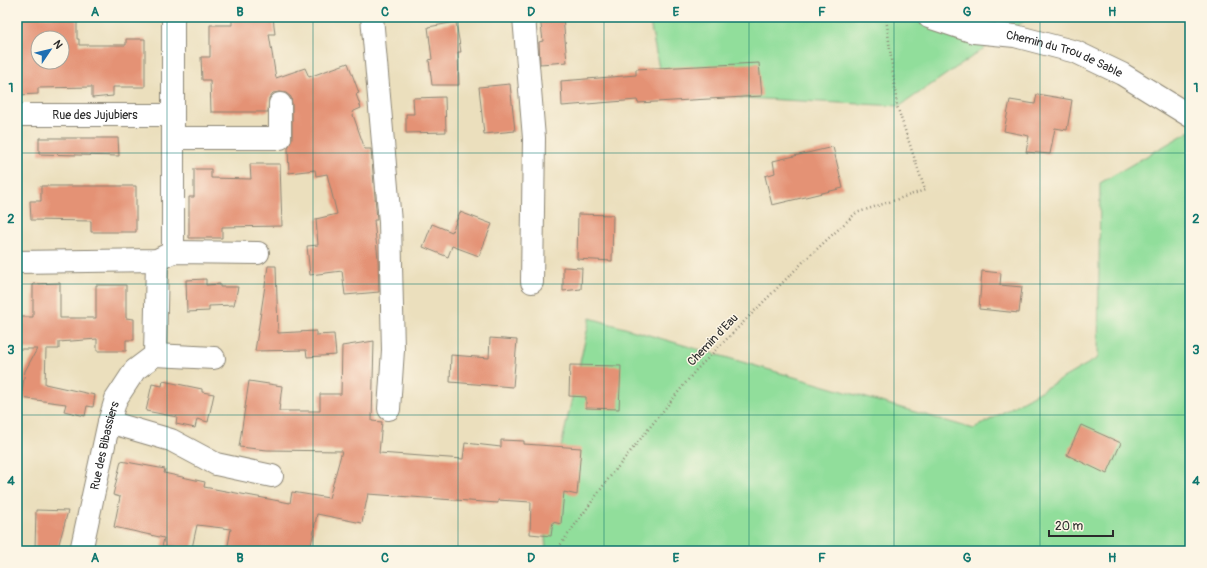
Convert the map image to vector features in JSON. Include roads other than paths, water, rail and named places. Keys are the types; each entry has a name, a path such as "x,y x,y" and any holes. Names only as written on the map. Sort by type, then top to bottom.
{"street":[{"path":"172,17 173,138 165,256 155,355 214,358"},
{"path":"372,17 390,222 393,350 389,409"},
{"path":"524,17 534,138 532,282"},
{"name":"Chemin du Trou de Sable","path":"929,17 974,32 1015,36 1076,52 1122,74 1190,116"},
{"path":"173,138 280,138 280,104"},
{"name":"Rue des Jujubiers","path":"17,115 173,115"},
{"path":"17,262 258,253"},
{"name":"Rue des Bibassiers","path":"81,551 109,422 116,399 135,370 155,355"},
{"path":"109,422 171,440 216,464 272,476"}]}
